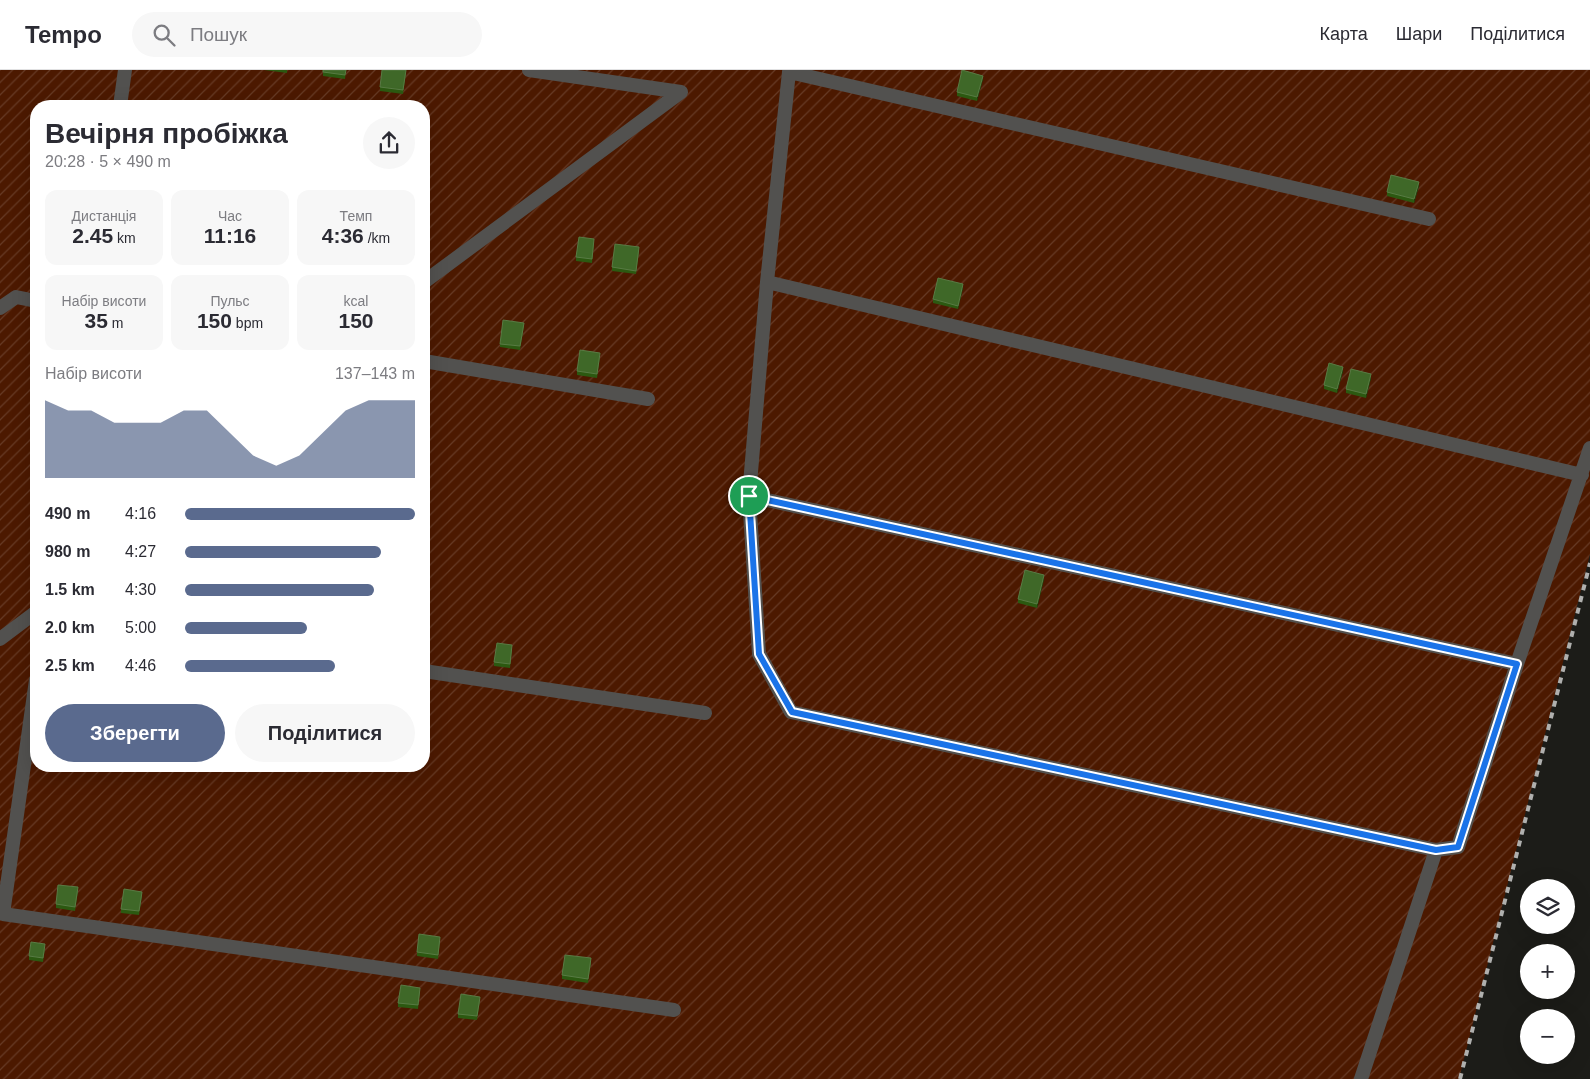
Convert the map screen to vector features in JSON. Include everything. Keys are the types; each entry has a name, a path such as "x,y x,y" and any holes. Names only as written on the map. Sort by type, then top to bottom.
{"lane":[{"path":"121,100 125,70"},
{"path":"430,278 681,92 529,70"},
{"path":"1429,219 790,71 767,282 749,496 759,654 792,712 1436,850 1458,847 1590,448"},
{"path":"767,282 1582,475"},
{"path":"0,308 16,297 30,300"},
{"path":"430,362 648,399"},
{"path":"749,496 1517,664"},
{"path":"0,639 30,616"},
{"path":"430,672 705,713"},
{"path":"30,723 3,914 674,1010"},
{"path":"1361,1079 1436,850"}],"shaded area":[{"path":"0,70 1590,70 1590,554 1459,1079 0,1079"}],"building":[{"path":"323,70 346,70 345,75 323,72"},
{"path":"382,70 406,70 403,90 380,87"},
{"path":"962,70 983,76 977,97 957,92"},
{"path":"1391,175 1419,182 1414,199 1387,192"},
{"path":"579,237 594,239 592,259 576,257"},
{"path":"615,244 639,247 636,271 612,267"},
{"path":"938,278 963,284 958,306 933,299"},
{"path":"503,320 524,323 520,346 500,344"},
{"path":"580,350 600,353 597,374 577,371"},
{"path":"1329,363 1343,367 1337,389 1324,385"},
{"path":"1351,369 1371,374 1366,394 1346,389"},
{"path":"1025,570 1044,575 1037,604 1018,599"},
{"path":"497,643 512,645 510,664 494,662"},
{"path":"58,885 78,887 75,907 56,904"},
{"path":"124,889 142,892 139,911 121,909"},
{"path":"419,934 440,937 438,955 417,952"},
{"path":"31,942 45,944 43,958 29,956"},
{"path":"565,955 591,958 588,979 562,975"},
{"path":"401,985 420,988 418,1005 398,1003"},
{"path":"461,994 480,997 477,1016 458,1014"}],"railway":[{"path":"1460,1079 1590,563"}],"route":[{"path":"749,496 1517,664 1458,847 1436,850 792,712 759,654 749,496"}]}
